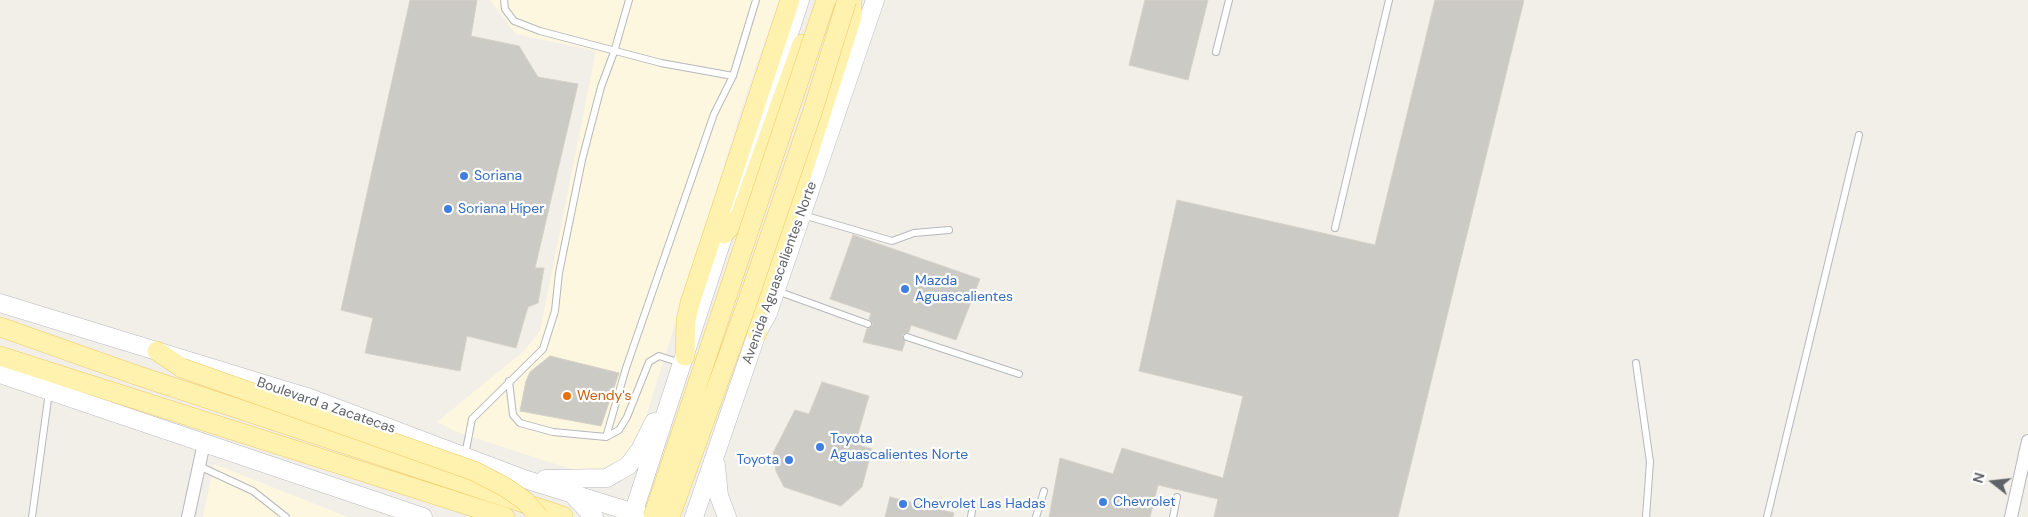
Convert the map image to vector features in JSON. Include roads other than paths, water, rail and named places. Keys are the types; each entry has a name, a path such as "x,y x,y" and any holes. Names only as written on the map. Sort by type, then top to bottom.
{"main road":[{"path":"684,360 686,320 702,264 790,0"},
{"path":"638,515 651,458 800,0"},
{"path":"724,234 740,216 808,25 822,0"},
{"path":"653,517 826,0"},
{"name":"Avenida Aguascalientes Norte","path":"670,517 774,225 812,113 846,0"},
{"path":"757,333 759,308 852,17 852,0"},
{"name":"Avenida Aguascalientes Norte","path":"694,517 757,333 768,313 776,291 875,0"},
{"name":"Boulevard a Zacatecas","path":"0,303 307,397 465,455 521,478 638,515"},
{"path":"0,327 136,375 563,516"},
{"path":"158,351 182,368 474,472 505,487 525,501 539,517"},
{"path":"0,356 505,517"},
{"path":"0,374 423,517"},
{"path":"521,478 607,478 628,466 640,450 659,411 670,400"},
{"path":"718,449 716,483 727,517"},
{"path":"651,458 651,479 658,490 670,497 690,496 702,488 708,476"},
{"path":"572,493 594,517"}],"street":[{"path":"2011,517 2028,440"},
{"path":"188,517 204,443"}],"lane":[{"path":"504,0 505,9 514,21 540,31 614,52 733,76"},
{"path":"465,455 472,419 543,349 555,311 559,273 582,160 601,87 614,52 629,0"},
{"path":"606,437 626,368 714,114 733,76 756,0"},
{"path":"1216,52 1229,0"},
{"path":"1336,228 1389,0"},
{"path":"1767,517 1859,135"},
{"path":"801,215 892,241 914,233 949,230"},
{"path":"776,291 868,324"},
{"path":"907,337 1019,374"},
{"path":"509,381 513,415 520,423 553,432 606,437 619,430 628,417 649,362 658,356 684,360"},
{"path":"1636,363 1650,462 1646,517"},
{"path":"32,517 49,390"},
{"path":"199,466 253,491 286,517"},
{"path":"1036,517 1044,491"},
{"path":"1173,517 1177,497"}],"place":[{"name":"Soriana","path":"464,176"},
{"name":"Soriana Híper","path":"448,209"},
{"name":"Mazda Aguascalientes","path":"905,289"},
{"name":"Wendy's","path":"567,396"},
{"name":"Toyota Aguascalientes Norte","path":"820,447"},
{"name":"Toyota","path":"789,460"},
{"name":"Chevrolet","path":"1103,502"},
{"name":"Chevrolet Las Hadas","path":"903,504"}]}
